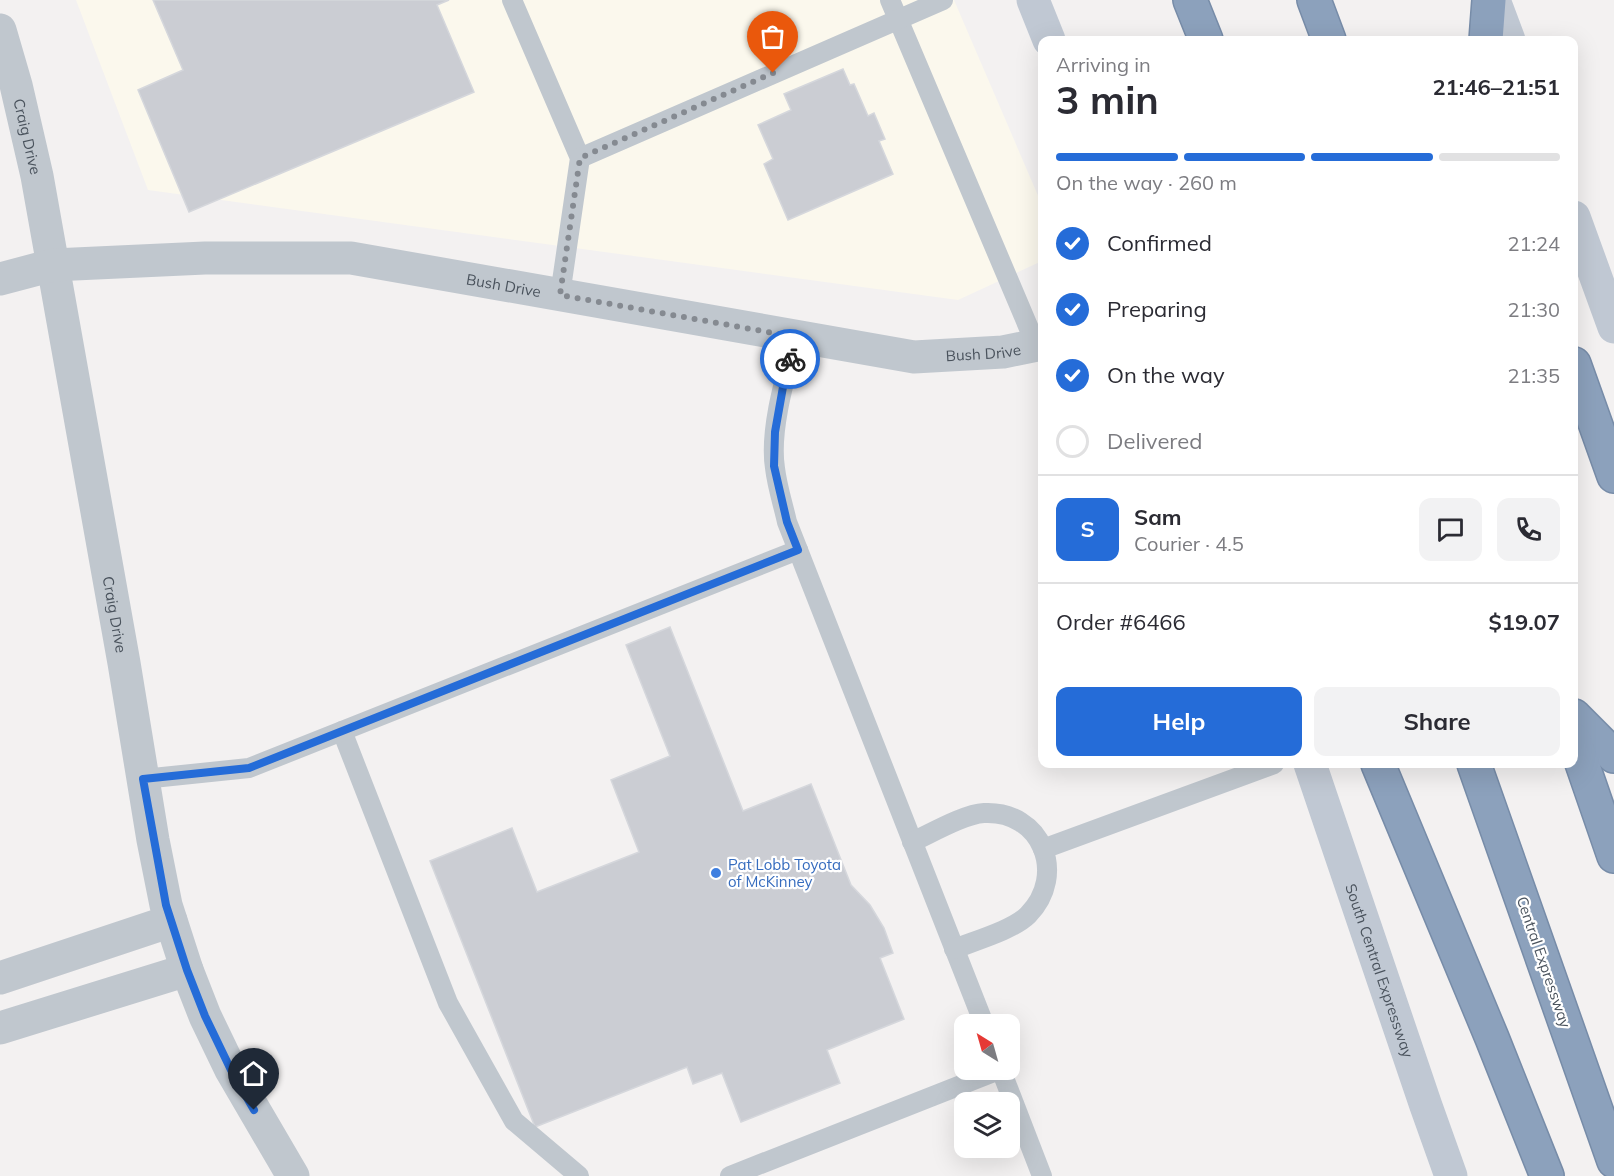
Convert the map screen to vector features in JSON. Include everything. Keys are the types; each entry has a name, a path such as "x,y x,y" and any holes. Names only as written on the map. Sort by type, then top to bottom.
{"highway":[{"path":"1190,0 1204,36"},
{"path":"1314,0 1328,36"},
{"path":"1486,36 1489,0"},
{"path":"1578,375 1614,476"},
{"path":"1578,720 1614,756"},
{"path":"1578,752 1614,855"},
{"path":"1380,768 1547,1176"},
{"name":"Central Expressway","path":"1475,768 1614,1161"}],"main road":[{"path":"1033,0 1047,36"},
{"path":"1494,0 1508,36"},
{"path":"1578,228 1614,327"},
{"name":"South Central Expressway","path":"1311,768 1451,1176"}],"street":[{"name":"Craig Drive","path":"0,30 32,153 166,905 205,1016 231,1070 293,1176"},
{"name":"Bush Drive","path":"0,279 53,265 205,258 351,258 914,357 1003,352 1038,345"},
{"path":"0,978 171,921"},
{"path":"0,1028 187,970"}],"lane":[{"path":"512,0 580,158 560,295"},
{"path":"890,0 1038,343"},
{"path":"580,158 943,0"},
{"path":"796,337 783,387 775,432 774,466 787,522 980,1014"},
{"path":"143,779 249,768 798,550"},
{"path":"342,731 448,1003 514,1121 579,1176"},
{"path":"1043,849 1263,768"},
{"path":"912,842 981,813 1001,814 1018,820 1033,832 1043,849 1048,867 1047,886 1039,903 1026,917 1010,927 954,949"},
{"path":"730,1176 975,1080"},
{"path":"1004,1080 1042,1176"}],"shaded area":[{"path":"76,0 954,0 1038,196 1038,263 958,300 148,190"}],"building":[{"path":"153,0 449,0 437,5 474,92 189,212 138,90 183,70"},
{"path":"843,69 850,85 854,84 868,116 874,113 885,139 879,141 893,174 788,220 764,164 773,159 758,125 791,110 784,94"},
{"name":"Pat Lobb Toyota of McKinney","path":"670,627 743,811 811,784 851,885 870,905 884,928 893,953 880,958 904,1019 827,1050 840,1083 741,1122 722,1073 693,1084 687,1067 535,1127 430,861 512,828 537,892 639,852 611,780 670,756 626,645"}],"way so far":[{"path":"773,73 580,158 560,295 796,337 790,359"}],"place":[{"name":"Pat Lobb Toyota of McKinney","path":"716,873"}],"route":[{"path":"254,1110 231,1070 205,1016 187,970 166,905 143,779 249,768 798,550 787,522 774,466 775,432 790,359"}]}
